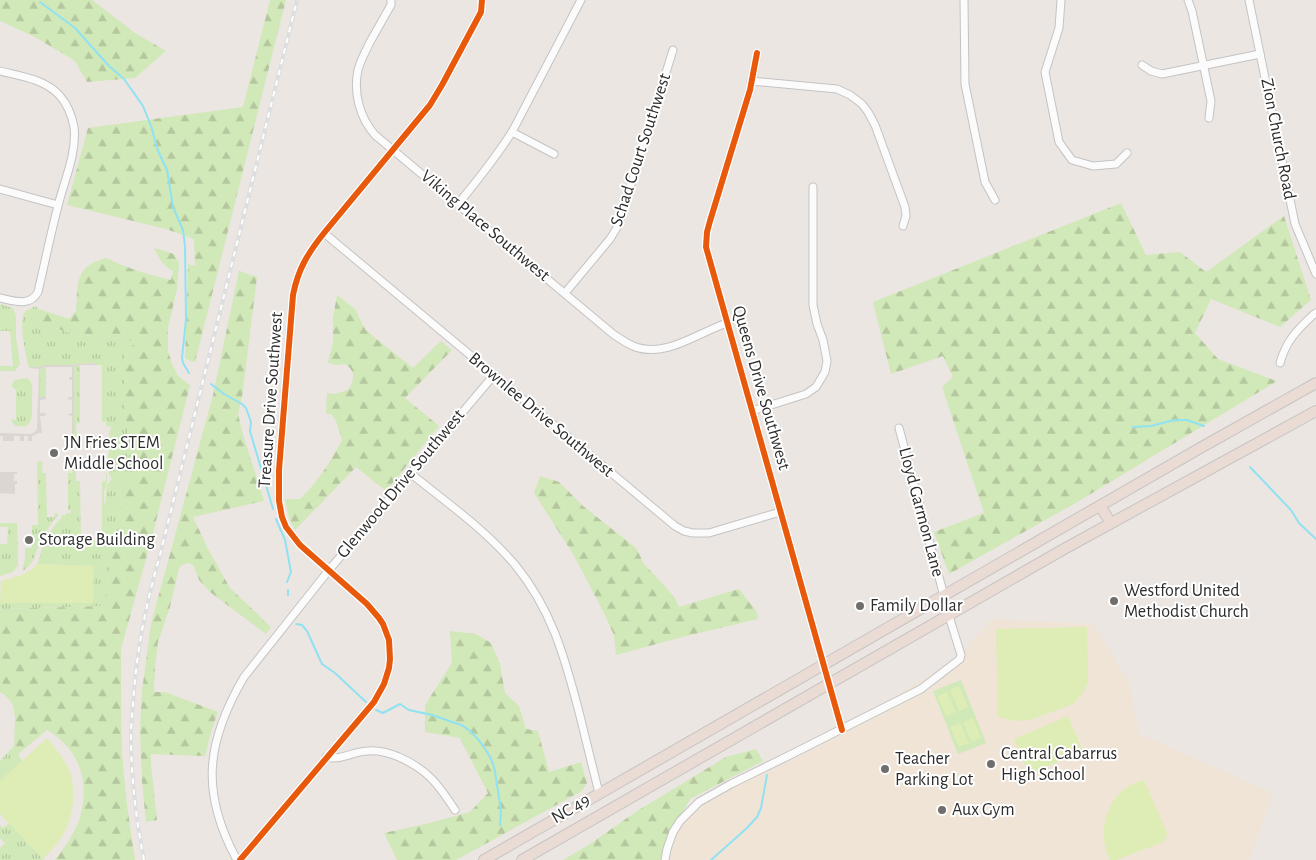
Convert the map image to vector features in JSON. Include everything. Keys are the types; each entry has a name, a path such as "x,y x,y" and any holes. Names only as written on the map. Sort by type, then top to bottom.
{"highway":[{"name":"NC 49","path":"484,860 1210,442 1316,384"},
{"name":"NC 49","path":"522,860 1111,523 1316,411"},
{"path":"1100,506 1111,523"}],"street":[{"name":"Viking Place Southwest","path":"391,0 391,5 364,55 358,70 356,85 359,105 365,122 375,135 624,342 649,350 667,348 727,323"},
{"name":"Treasure Drive Southwest","path":"238,860 374,702 388,674 390,659 387,633 379,618 367,604 300,545 286,527 282,517 278,492 293,295 296,280 310,251 420,118 442,85 480,12 482,0"},
{"path":"458,204 482,175 512,132 581,0"},
{"path":"964,0 965,84 985,182 995,200"},
{"path":"1061,0 1059,28 1045,72 1059,142 1072,160 1093,166 1116,164 1127,153"},
{"path":"1188,0 1211,101 1209,118"},
{"name":"Zion Church Road","path":"1249,0 1295,224 1316,274"},
{"name":"Schad Court Southwest","path":"565,293 610,239 618,226 673,50"},
{"name":"Queens Drive Southwest","path":"757,53 751,81 707,232 706,247 842,730"},
{"path":"1142,65 1150,71 1162,74 1260,54"},
{"path":"0,71 29,78 51,88 60,96 67,107 74,127 71,160 58,205 38,292 35,298 30,301 21,302 0,298"},
{"path":"751,81 837,89 850,95 862,104 875,125 905,207 906,216 903,226"},
{"path":"512,132 554,154"},
{"path":"752,411 806,394 816,387 825,372 827,361 813,305 813,187"},
{"path":"0,189 58,205"},
{"name":"Brownlee Drive Southwest","path":"324,233 675,526 693,533 708,533 780,512"},
{"path":"1280,363 1283,350 1295,333 1312,314 1316,313"},
{"name":"Glenwood Drive Southwest","path":"238,860 229,843 219,816 211,779 212,756 220,727 230,702 244,677 329,570 494,375"},
{"name":"Lloyd Garmon Lane","path":"899,428 944,596"},
{"path":"410,473 444,499 500,549 520,571 541,604 551,622 564,656 599,793"},
{"path":"666,860 674,832 680,821 699,802 731,784 921,689 960,659 961,655 949,616"},
{"path":"326,757 335,758 369,751 392,754 424,771 435,782 455,810"}],"shaded area":[{"path":"95,363 95,365 74,367 74,437 77,437 77,440 72,440 72,416 68,415 72,413 72,400 68,399 68,397 72,397 72,380 69,380 69,377 72,377 72,367 46,367 42,368 40,372 40,397 46,397 46,399 40,400 40,413 46,413 45,416 40,416 42,433 32,436 32,441 28,441 28,436 24,436 24,441 20,441 20,436 14,436 14,441 3,441 3,436 0,436 0,433 31,434 37,429 39,369 29,367"},
{"path":"0,472 17,472 17,474 14,474 14,481 17,481 17,484 15,484 15,494 0,493"},
{"name":"Central Cabarrus High School","path":"991,619 1093,624 1129,682 1139,734 1273,793 1249,860 667,860 673,832 692,807 842,730 961,655"}],"green space":[{"path":"0,0 92,0 135,33 166,51 135,78 87,82 75,61 35,37 0,21"},
{"path":"270,0 286,0 195,362 190,361 185,358 188,264 195,266 194,239 166,229 67,205 88,128 243,107"},
{"path":"1121,203 1146,255 1180,252 1206,272 1284,216 1311,300 1280,327 1211,299 1195,333 1218,359 1277,381 1074,504 949,574 934,532 984,513 942,387 953,377 943,356 891,374 873,302"},
{"path":"154,248 174,254 179,263 177,289 168,328 168,351 178,376 190,385 152,537 121,649 122,754 135,860 55,860 69,840 79,820 84,788 82,776 79,765 66,745 47,730 18,754 14,746 15,718 13,705 0,692 0,609 104,606 110,562 119,522 120,477 130,456 124,400 124,354 135,343 130,340 73,334 32,318 39,309 69,319 76,311 78,285 82,273 93,263 106,258 138,271 171,280 173,271 164,264"},
{"path":"239,271 257,277 242,397 238,414 264,501 193,517 230,588 271,627 266,634 210,592 199,580 193,565 186,564 179,568 170,607 158,642 154,692 165,692 218,712 205,756 151,754 157,820 146,822 140,728 142,691 151,624 213,395"},
{"path":"337,295 355,309 365,329 413,368 441,341 452,350 405,398 439,426 386,491 356,467 295,530 289,518 285,499 300,499 306,493 323,471 342,440 336,421 331,414 326,414 327,393 335,394 348,390 353,376 349,367 345,364 336,365 328,363 333,342 333,318"},
{"path":"0,304 13,308 16,316 16,338 20,364 15,371 0,371 0,366 13,366 10,331 0,331"},
{"path":"35,306 39,309 32,318 53,327 73,334 130,340 135,343 124,354 124,400 130,456 120,478 119,522 110,562 104,606 0,609 0,603 94,566 37,564 42,547 46,542 102,540 102,481 106,481 107,473 107,483 104,490 105,504 107,485 112,479 109,474 108,443 110,443 109,432 112,427 106,426 106,422 102,422 102,365 95,365 95,363 29,367 22,322 25,312"},
{"path":"80,365 80,423 76,423 77,437 74,437 74,367"},
{"path":"46,367 46,397 40,397 40,372 42,368"},
{"path":"26,378 30,381 32,387 32,416 29,424 21,427 14,425 11,420 16,420 16,390 11,386 15,380"},
{"path":"37,461 43,462 42,473 46,473 47,517 54,517 55,513 57,513 58,517 56,517 42,538 30,565 22,571 25,548 32,548 32,525 38,525"},
{"path":"72,465 76,465 76,481 80,481 81,540 52,538 49,537 49,533 61,519 62,515 71,513 68,510 68,473 72,473"},
{"path":"540,476 559,482 583,506 636,548 644,564 675,598 679,607 739,589 757,612 758,619 616,655 614,635 603,611 573,554 534,493"},
{"path":"0,523 17,523 18,567 15,567 15,570 10,573 0,576 0,544 7,544 8,527 0,527"},
{"path":"37,564 94,566 93,603 0,603 1,581 26,573"},
{"path":"1087,627 1088,683 1082,694 1073,704 1030,720 1015,721 998,717 996,629"},
{"path":"450,631 476,634 491,643 500,664 505,693 519,706 526,729 538,731 549,772 581,762 587,783 582,791 456,860 397,860 384,833 470,812 488,793 460,738 425,732 425,705 452,663"},
{"path":"961,680 986,743 958,754 933,691"},
{"path":"959,686 968,707 959,711 950,690"},
{"path":"947,692 956,712 946,716 937,696"},
{"path":"1068,716 1083,751 1029,774 1014,739"},
{"path":"973,718 981,738 972,742 963,722"},
{"path":"960,723 969,743 959,747 950,727"},
{"path":"47,738 68,767 73,784 73,802 70,819 63,835 43,859 0,814 0,781"},
{"path":"14,746 22,761 0,781 0,761"},
{"path":"756,749 763,761 690,799 661,855 661,860 563,860 590,844 637,811 726,757"},
{"path":"1144,780 1167,833 1166,838 1163,842 1116,860 1110,860 1104,834 1106,816 1114,800 1122,791"},
{"path":"9,823 43,860 0,860 0,848 5,843 0,838 0,825 3,828"}],"waterway":[{"path":"40,2 75,28 109,66 124,79 143,106 158,151 167,170 173,207 183,230 186,319 182,358 189,373"},
{"path":"211,384 246,408 251,422 250,431 273,509"},
{"path":"1133,427 1151,426 1174,420 1187,420 1204,426"},
{"path":"1250,467 1291,510 1299,523 1316,539"},
{"path":"276,519 285,540 291,572 287,582"},
{"path":"288,590 288,595"},
{"path":"296,624 302,625 307,631 322,664 335,673 366,702"},
{"path":"376,710 383,713 400,704 409,710 432,715 461,725 471,732 484,748 494,767 501,808 500,825"},
{"path":"711,860 757,817 761,808 767,775"}],"railway":[{"path":"144,860 134,798 131,735 134,686 142,631 149,595 297,0"}],"cycle path":[{"path":"240,860 374,702 384,684 390,659 389,640 379,618 367,604 300,545 286,527 282,517 279,501 279,470 295,286 304,262 318,240 430,105 481,12 482,0"},
{"path":"757,53 750,90 707,232 706,247 842,730"}],"place":[{"name":"JN Fries STEM Middle School","path":"54,453"},
{"name":"Storage Building","path":"29,540"},
{"name":"Westford United Methodist Church","path":"1114,601"},
{"name":"Family Dollar","path":"860,606"},
{"name":"Central Cabarrus High School","path":"991,764"},
{"name":"Teacher Parking Lot","path":"885,769"},
{"name":"Aux Gym","path":"942,810"}]}
